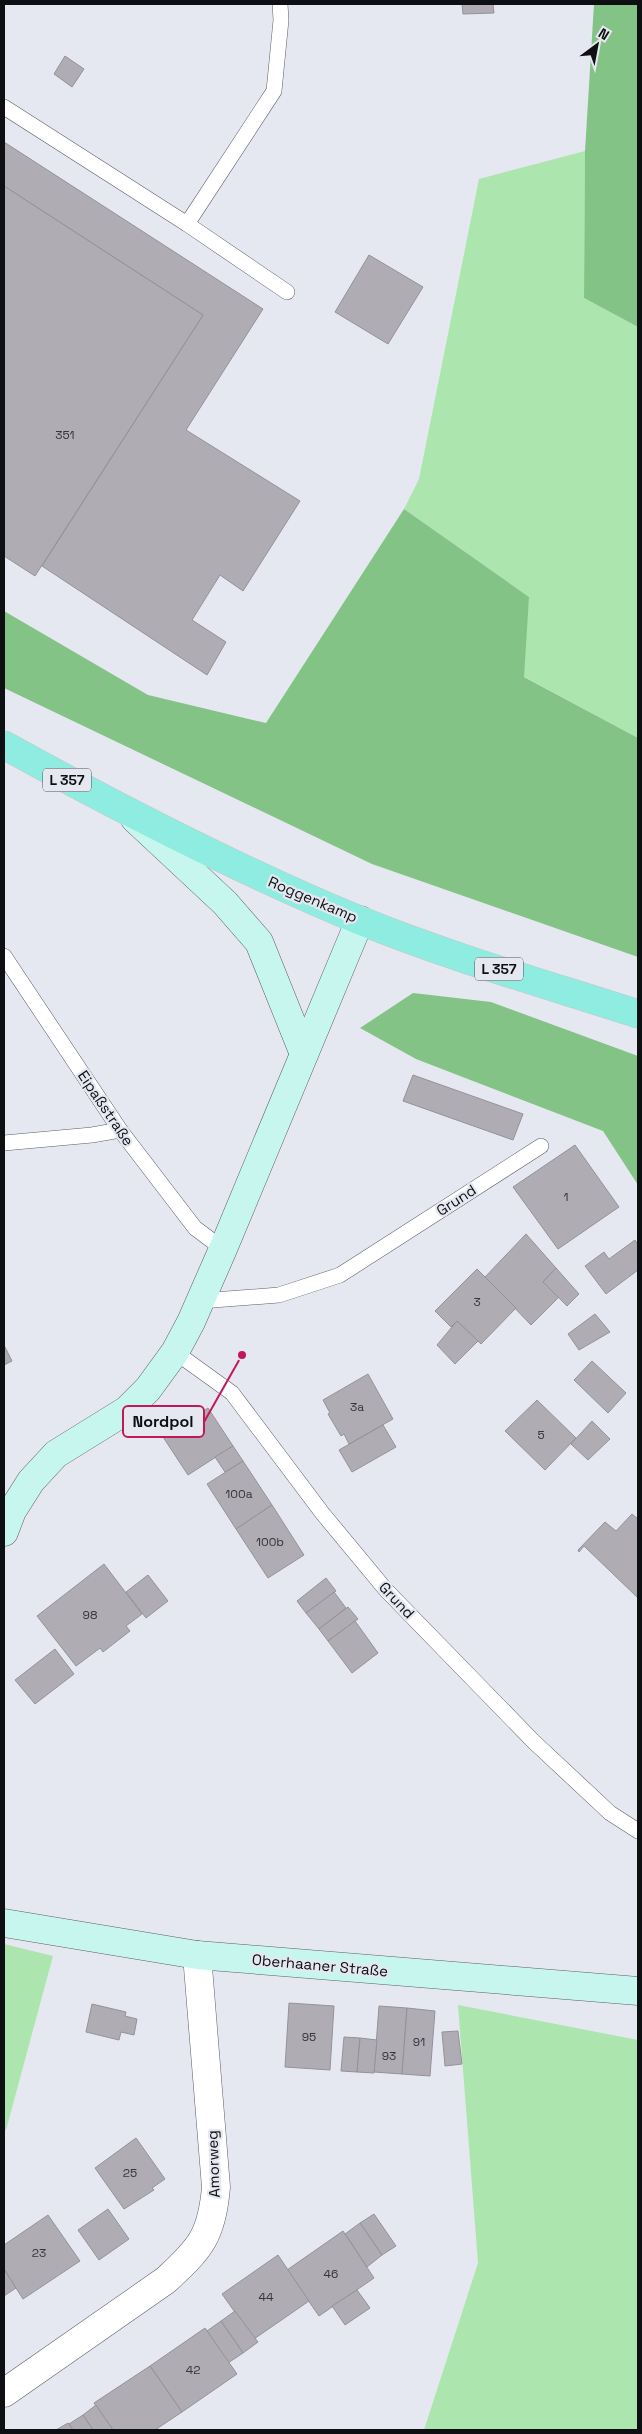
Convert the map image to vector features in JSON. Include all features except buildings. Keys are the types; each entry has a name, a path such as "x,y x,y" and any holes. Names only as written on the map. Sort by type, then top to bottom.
{"main road":[{"name":"Roggenkamp","path":"4,745 130,814 274,883 360,920 413,941 638,1014"}],"street":[{"path":"130,814 225,903 258,942 304,1054"},
{"path":"6,1518 31,1482 56,1454 127,1410 148,1389 175,1352 223,1249 360,920"},
{"name":"Oberhaaner Straße","path":"4,1922 198,1955 638,1991"},
{"name":"Amorweg","path":"4,2393 166,2280 190,2258 205,2236 214,2216 216,2187 198,1955"}],"lane":[{"path":"187,224 274,91 282,20 280,4"},
{"path":"4,107 187,224 287,292"},
{"name":"Eipaßstraße","path":"4,956 120,1130 195,1228 223,1249"},
{"path":"4,1143 92,1135 120,1130"},
{"name":"Grund","path":"200,1301 279,1294 340,1275 541,1146"},
{"name":"Grund","path":"175,1352 232,1393 323,1514 386,1590 533,1741 610,1814 638,1831"}],"green space":[{"path":"594,4 638,4 638,327 584,298 585,151"},
{"path":"585,151 584,298 638,327 638,738 521,675 529,597 404,509 419,479 479,179"},
{"path":"404,509 529,597 524,677 638,738 638,957 372,864 4,688 4,611 148,695 266,723"},
{"path":"413,993 491,1002 638,1056 638,1185 603,1131 416,1059 360,1028"},
{"path":"4,1944 53,1956 6,2130 4,2130"},
{"path":"458,2005 638,2040 638,2430 424,2430 478,2263"}],"place":[{"name":"Nordpol","path":"242,1355"}]}
